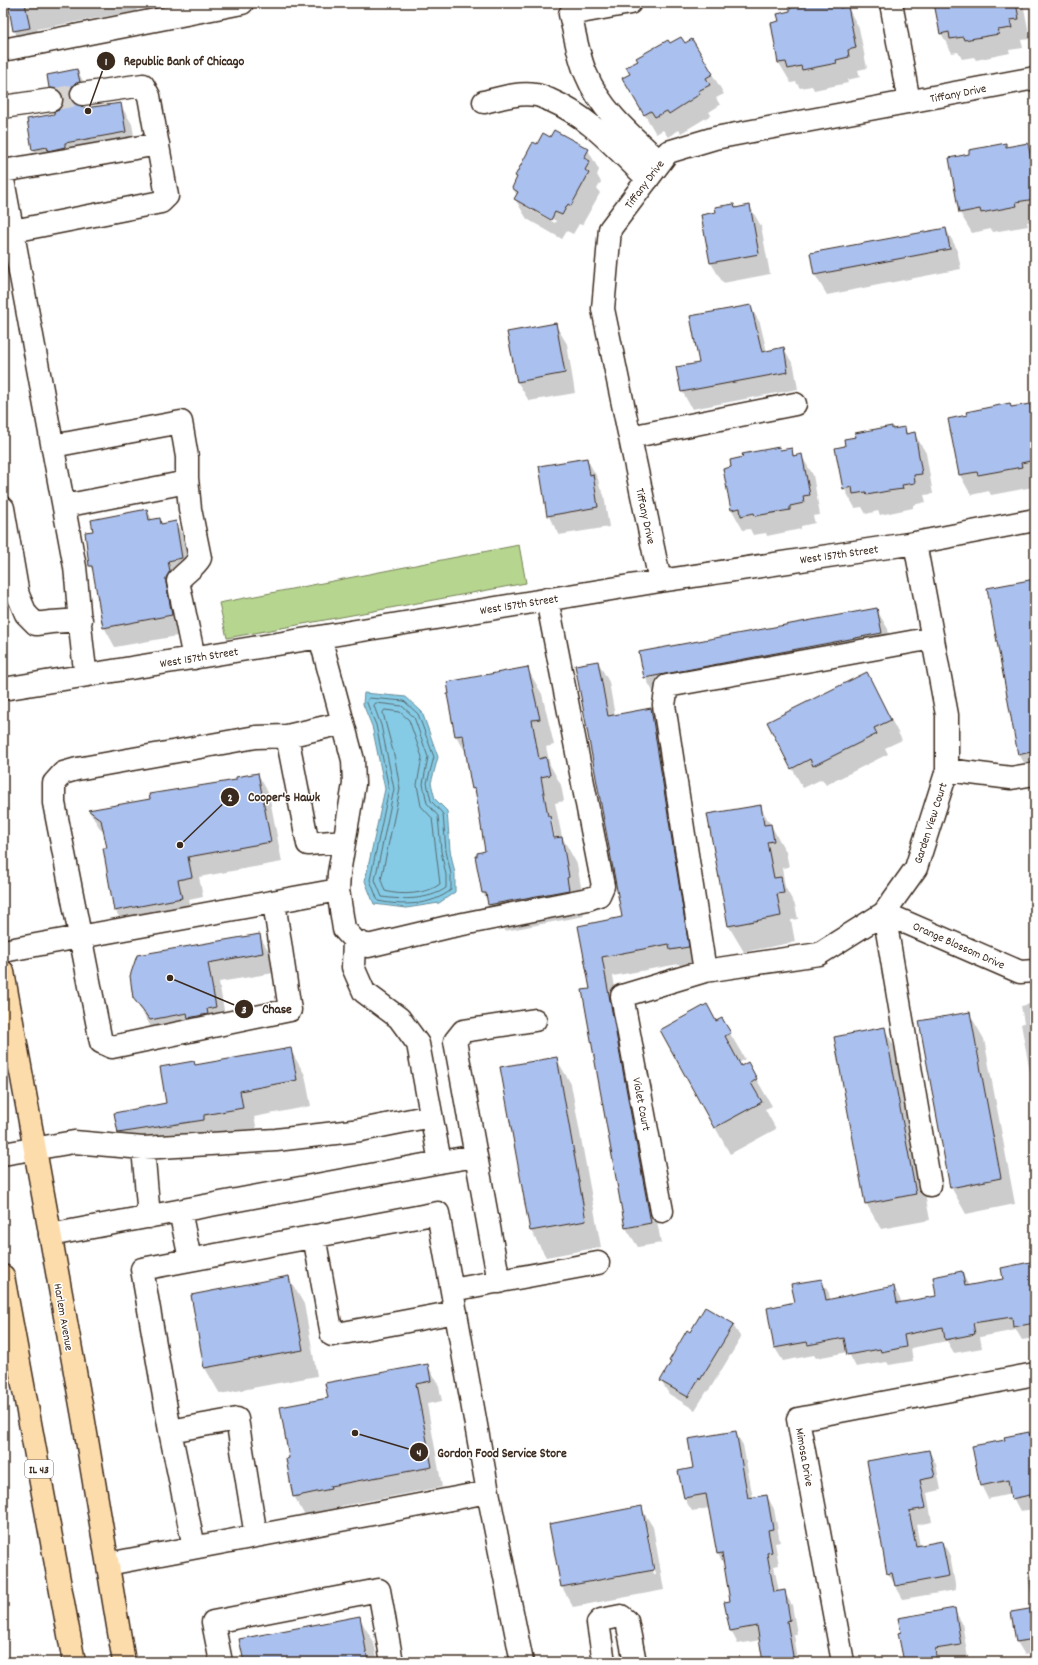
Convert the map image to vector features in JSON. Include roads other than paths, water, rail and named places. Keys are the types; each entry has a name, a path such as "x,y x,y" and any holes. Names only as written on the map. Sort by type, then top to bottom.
{"main road":[{"name":"Harlem Avenue","path":"3,972 124,1662"},
{"name":"IL 43","path":"3,1276 74,1662"}],"street":[{"path":"3,50 242,3"},
{"path":"630,3 570,14 585,73 598,100 654,171"},
{"path":"891,3 909,102"},
{"name":"Tiffany Drive","path":"660,581 603,309 610,229 668,152 715,138 1035,78"},
{"path":"13,231 160,202 167,196 149,96 143,85 82,94"},
{"path":"484,102 516,95 537,95 574,113 654,171"},
{"path":"3,108 51,100"},
{"path":"3,171 158,144"},
{"path":"3,180 13,231 12,274 53,446 75,567 81,620 81,646 86,675"},
{"path":"630,437 795,404"},
{"path":"53,446 181,422 187,457 187,482 190,508 200,558 196,566 184,573 178,581 194,658"},
{"path":"64,506 187,482"},
{"path":"3,508 18,595 26,614 36,624 81,620"},
{"name":"West 157th Street","path":"3,689 547,599 915,543 1035,520"},
{"name":"Garden View Court","path":"622,996 705,971 819,954 884,913 916,868 947,770 947,715 915,543"},
{"path":"320,637 344,723 354,772 354,784 344,841 338,890 344,929 354,940 368,946 448,927 588,899 599,895 603,886 547,599"},
{"path":"705,971 664,705 667,686 933,638"},
{"path":"274,902 290,1010 112,1047 101,1042 54,803 54,784 63,773 128,759 256,737 287,736 344,723"},
{"path":"287,736 308,844 344,841"},
{"path":"947,770 1011,778 1035,774"},
{"path":"3,951 338,890"},
{"path":"884,913 930,1185"},
{"name":"Orange Blossom Drive","path":"884,913 1020,972 1035,971"},
{"path":"354,940 353,967 364,992 399,1018 418,1044 440,1162"},
{"name":"Violet Court","path":"622,996 662,1211"},
{"path":"499,1282 455,1041 462,1031 535,1020"},
{"path":"3,1154 74,1142 143,1148 276,1140 361,1130 431,1116"},
{"path":"143,1148 149,1217"},
{"path":"50,1236 476,1156"},
{"path":"180,1211 190,1259"},
{"path":"194,1548 170,1431 142,1269 438,1212 488,1492 522,1662"},
{"path":"314,1236 332,1335 456,1312"},
{"path":"452,1290 598,1263"},
{"name":"Mimosa Drive","path":"843,1662 798,1419 1035,1374"},
{"path":"170,1431 237,1419 256,1536"},
{"path":"108,1564 488,1492"},
{"path":"221,1662 213,1622 379,1590 392,1662"},
{"path":"604,1662 598,1623 601,1620 621,1616 627,1621 635,1662"}],"water":[{"path":"364,693 406,697 422,712 438,757 431,783 435,799 447,811 450,850 455,874 455,892 439,903 406,908 374,904 365,881 385,789 372,726 363,704"}],"tunnel":[{"path":"51,100 82,94"}],"place":[{"name":"Republic Bank of Chicago","path":"88,111"},
{"name":"Cooper's Hawk","path":"180,845"},
{"name":"Chase","path":"170,978"},
{"name":"Gordon Food Service Store","path":"355,1433"}]}
